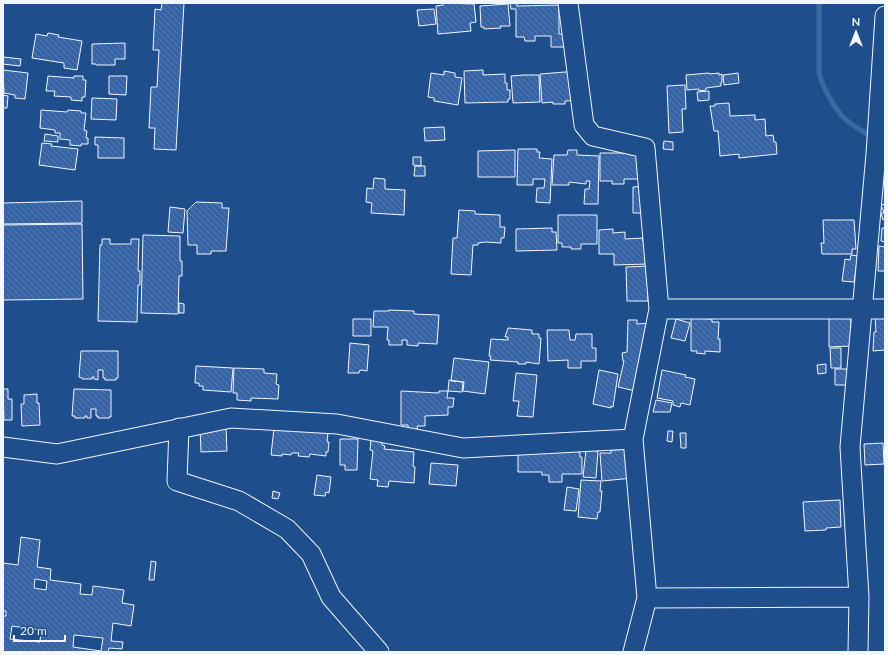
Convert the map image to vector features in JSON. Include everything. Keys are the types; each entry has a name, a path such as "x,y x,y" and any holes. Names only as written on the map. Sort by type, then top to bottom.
{"street":[{"path":"568,3 584,125 593,136 645,148 659,309 633,438 647,598 633,652"},
{"path":"858,652 859,597 850,447 861,309 876,154 885,16"},
{"path":"659,309 885,309"},
{"path":"3,447 57,454 231,418 337,424 463,448 633,438"},
{"path":"179,428 177,481 239,501 287,529 311,554 331,598 379,652"},
{"path":"647,598 859,597"}],"building":[{"path":"162,3 184,3 176,150 154,149 155,128 149,128 151,87 157,87 159,50 153,50 155,9 161,10"},
{"path":"443,3 474,4 476,22 470,23 471,31 438,34 436,6 443,5"},
{"path":"510,3 517,3 517,6 559,5 559,34 565,34 565,47 551,47 551,36 535,36 535,41 525,41 524,37 516,37 516,9 511,9"},
{"path":"508,4 510,26 484,29 484,27 481,27 480,6"},
{"path":"434,9 436,24 419,26 417,10"},
{"path":"48,33 59,35 58,37 82,41 77,70 64,68 64,63 32,58 36,34 47,36"},
{"path":"125,43 125,59 115,59 115,65 92,64 92,44"},
{"path":"3,57 21,59 20,66 3,64"},
{"path":"3,70 28,73 25,99 15,98 15,95 4,93"},
{"path":"483,70 483,75 505,74 507,90 510,90 510,99 508,99 508,102 465,103 464,71"},
{"path":"444,71 455,73 455,77 462,78 458,105 434,101 434,98 428,97 431,73 444,75"},
{"path":"578,71 582,100 565,101 565,104 553,104 553,102 542,103 540,74"},
{"path":"719,73 719,75 722,74 721,86 706,88 706,90 699,91 699,89 687,90 686,75"},
{"path":"738,73 739,83 724,85 723,75"},
{"path":"539,75 540,102 513,103 511,76"},
{"path":"48,76 74,78 74,76 83,76 83,80 86,80 85,97 82,97 82,101 71,100 71,97 54,96 55,91 46,91"},
{"path":"109,76 127,76 126,95 109,94"},
{"path":"685,85 686,109 682,109 683,132 669,133 667,86"},
{"path":"709,91 709,100 698,101 697,92"},
{"path":"3,95 8,96 7,108 3,108"},
{"path":"92,98 117,99 116,120 91,119"},
{"path":"729,103 730,116 755,115 755,120 765,119 766,136 773,135 774,142 776,142 777,154 739,158 739,154 720,156 718,131 714,131 710,106"},
{"path":"41,110 67,112 68,110 86,113 84,130 87,131 86,138 88,138 88,144 81,144 81,146 70,145 70,140 60,139 60,133 55,133 55,130 40,128"},
{"path":"444,127 445,140 425,141 424,128"},
{"path":"45,134 58,136 58,142 44,141"},
{"path":"95,137 124,138 124,158 98,158 98,145 95,145"},
{"path":"664,141 673,142 673,150 663,149"},
{"path":"42,143 52,144 51,146 78,149 75,170 39,165"},
{"path":"518,149 537,149 537,152 540,152 539,158 552,159 550,203 536,202 537,188 544,188 545,179 533,179 533,185 517,185"},
{"path":"515,150 515,177 478,177 478,151"},
{"path":"568,150 577,150 577,155 599,156 598,204 584,204 585,189 589,189 590,181 586,181 586,184 569,182 569,185 552,185 554,155 567,155"},
{"path":"600,153 637,153 642,179 624,179 624,184 612,184 612,181 600,181"},
{"path":"413,157 421,157 421,166 413,165"},
{"path":"415,166 425,166 425,176 414,176"},
{"path":"374,178 385,179 385,189 405,190 404,215 371,213 372,203 366,202 367,188 373,189"},
{"path":"649,186 649,213 633,213 633,187"},
{"path":"82,201 82,223 3,224 3,203"},
{"path":"196,202 222,203 222,208 229,208 226,251 211,251 211,254 197,254 197,245 188,245 187,211"},
{"path":"885,204 885,219 883,220 881,213 884,213 881,205"},
{"path":"170,207 185,209 183,233 168,232"},
{"path":"459,210 475,211 475,214 500,215 500,227 505,227 504,238 501,238 501,243 486,242 473,245 471,275 451,274 453,238 457,238"},
{"path":"558,215 597,215 597,244 581,244 581,249 562,247 562,243 558,243"},
{"path":"823,220 854,220 856,249 852,249 852,254 822,254 821,243 824,243"},
{"path":"82,224 83,299 3,300 3,225"},
{"path":"552,228 552,232 556,232 557,250 516,251 516,229"},
{"path":"882,228 885,228 885,242 881,241"},
{"path":"613,229 613,233 625,232 625,239 643,238 643,242 645,242 648,264 614,265 614,254 599,254 599,230"},
{"path":"143,235 180,236 180,261 182,261 182,276 179,276 178,314 141,313"},
{"path":"102,239 110,239 110,244 131,244 131,239 139,239 138,271 140,271 140,285 138,285 137,322 98,321 100,245 102,245"},
{"path":"879,246 885,247 885,271 878,271"},
{"path":"851,255 858,256 854,282 842,281 845,259 850,260"},
{"path":"647,266 648,301 627,301 626,267"},
{"path":"179,303 184,304 184,313 179,313"},
{"path":"851,308 851,346 829,347 829,312"},
{"path":"885,310 885,350 873,351 874,332 876,332 875,315"},
{"path":"374,311 414,311 414,314 439,315 437,344 418,343 418,346 407,345 407,340 402,340 402,345 389,345 389,340 387,340 388,327 373,327"},
{"path":"691,318 712,319 712,322 719,322 718,339 720,339 720,352 705,351 705,354 696,353 697,351 691,351"},
{"path":"353,319 371,319 371,336 353,336"},
{"path":"676,319 690,323 685,341 671,338"},
{"path":"628,320 637,320 637,324 650,323 640,392 618,387 624,361 622,353 627,352"},
{"path":"508,328 532,330 532,334 539,334 539,338 541,338 539,364 526,362 526,364 518,364 518,362 490,360 491,339 508,340 508,337 505,337"},
{"path":"547,330 569,330 570,340 575,340 576,334 592,334 592,348 596,348 596,361 581,361 581,368 568,368 568,360 548,361"},
{"path":"350,343 369,345 367,371 360,370 359,373 348,373"},
{"path":"830,348 841,348 841,368 831,368"},
{"path":"81,351 118,351 118,378 116,378 116,380 105,380 105,378 103,378 103,370 98,370 98,380 94,379 94,377 92,377 92,379 82,379 79,377"},
{"path":"454,358 489,362 485,394 463,391 464,382 451,381"},
{"path":"826,364 826,373 818,374 817,365"},
{"path":"196,366 233,368 231,392 203,390 203,386 199,386 199,383 195,383"},
{"path":"234,368 264,369 264,373 277,374 276,384 279,385 278,399 251,398 251,401 237,400 237,393 233,393"},
{"path":"835,369 848,369 848,385 835,385"},
{"path":"599,370 618,374 613,407 611,406 611,408 593,404"},
{"path":"662,370 686,375 685,377 695,379 690,405 681,403 680,407 673,405 673,401 657,398"},
{"path":"516,373 537,375 533,417 517,416 519,401 513,401"},
{"path":"449,380 463,382 462,392 448,391"},
{"path":"3,389 8,389 8,399 12,399 12,420 4,420"},
{"path":"74,389 111,390 111,417 98,418 98,416 96,416 96,409 91,409 91,418 87,418 87,416 85,416 85,418 75,418 75,416 72,416"},
{"path":"401,391 439,393 439,391 448,391 447,398 454,398 453,407 448,407 448,415 425,416 425,426 417,426 418,431 408,429 408,425 401,425"},
{"path":"37,394 40,425 22,426 21,404 24,404 24,395"},
{"path":"656,400 672,403 670,412 653,412"},
{"path":"200,427 226,427 227,451 201,452"},
{"path":"274,428 328,433 328,452 326,452 326,456 310,454 309,457 298,456 299,453 292,453 291,455 282,454 282,456 271,455"},
{"path":"668,431 673,431 672,442 667,441"},
{"path":"680,433 686,433 686,448 681,448"},
{"path":"340,439 358,439 357,470 345,470 345,465 340,465"},
{"path":"371,440 382,441 382,445 385,446 384,449 414,452 414,483 389,481 388,487 377,486 378,480 370,479 373,451 370,450"},
{"path":"883,443 884,464 865,465 864,444"},
{"path":"518,445 579,446 580,457 582,457 582,474 562,474 562,482 549,482 549,475 542,475 542,472 518,472"},
{"path":"631,449 633,478 602,481 600,453 611,453 611,450"},
{"path":"586,450 598,451 596,478 583,477"},
{"path":"431,463 458,465 456,486 429,484"},
{"path":"317,475 331,477 329,493 326,492 325,496 314,495"},
{"path":"581,480 601,481 600,491 602,491 600,512 598,512 597,519 578,517"},
{"path":"567,487 579,489 576,511 564,510"},
{"path":"273,491 280,493 278,499 272,498"},
{"path":"840,500 841,527 826,528 826,530 805,531 803,502"},
{"path":"21,537 40,540 37,567 51,569 50,580 81,584 80,594 92,595 93,586 124,590 122,603 134,605 131,626 113,623 111,641 123,642 122,649 109,648 108,652 3,652 3,616 6,616 6,611 3,611 3,563 18,565","holes":["35,579 47,581 46,590 34,588","12,626 41,630 40,642 10,639","74,635 103,638 101,651 73,647"]},
{"path":"151,561 156,562 154,580 149,580"}],"waterway":[{"path":"819,3 819,72 823,84 832,103 840,114 854,126 872,137"}]}
